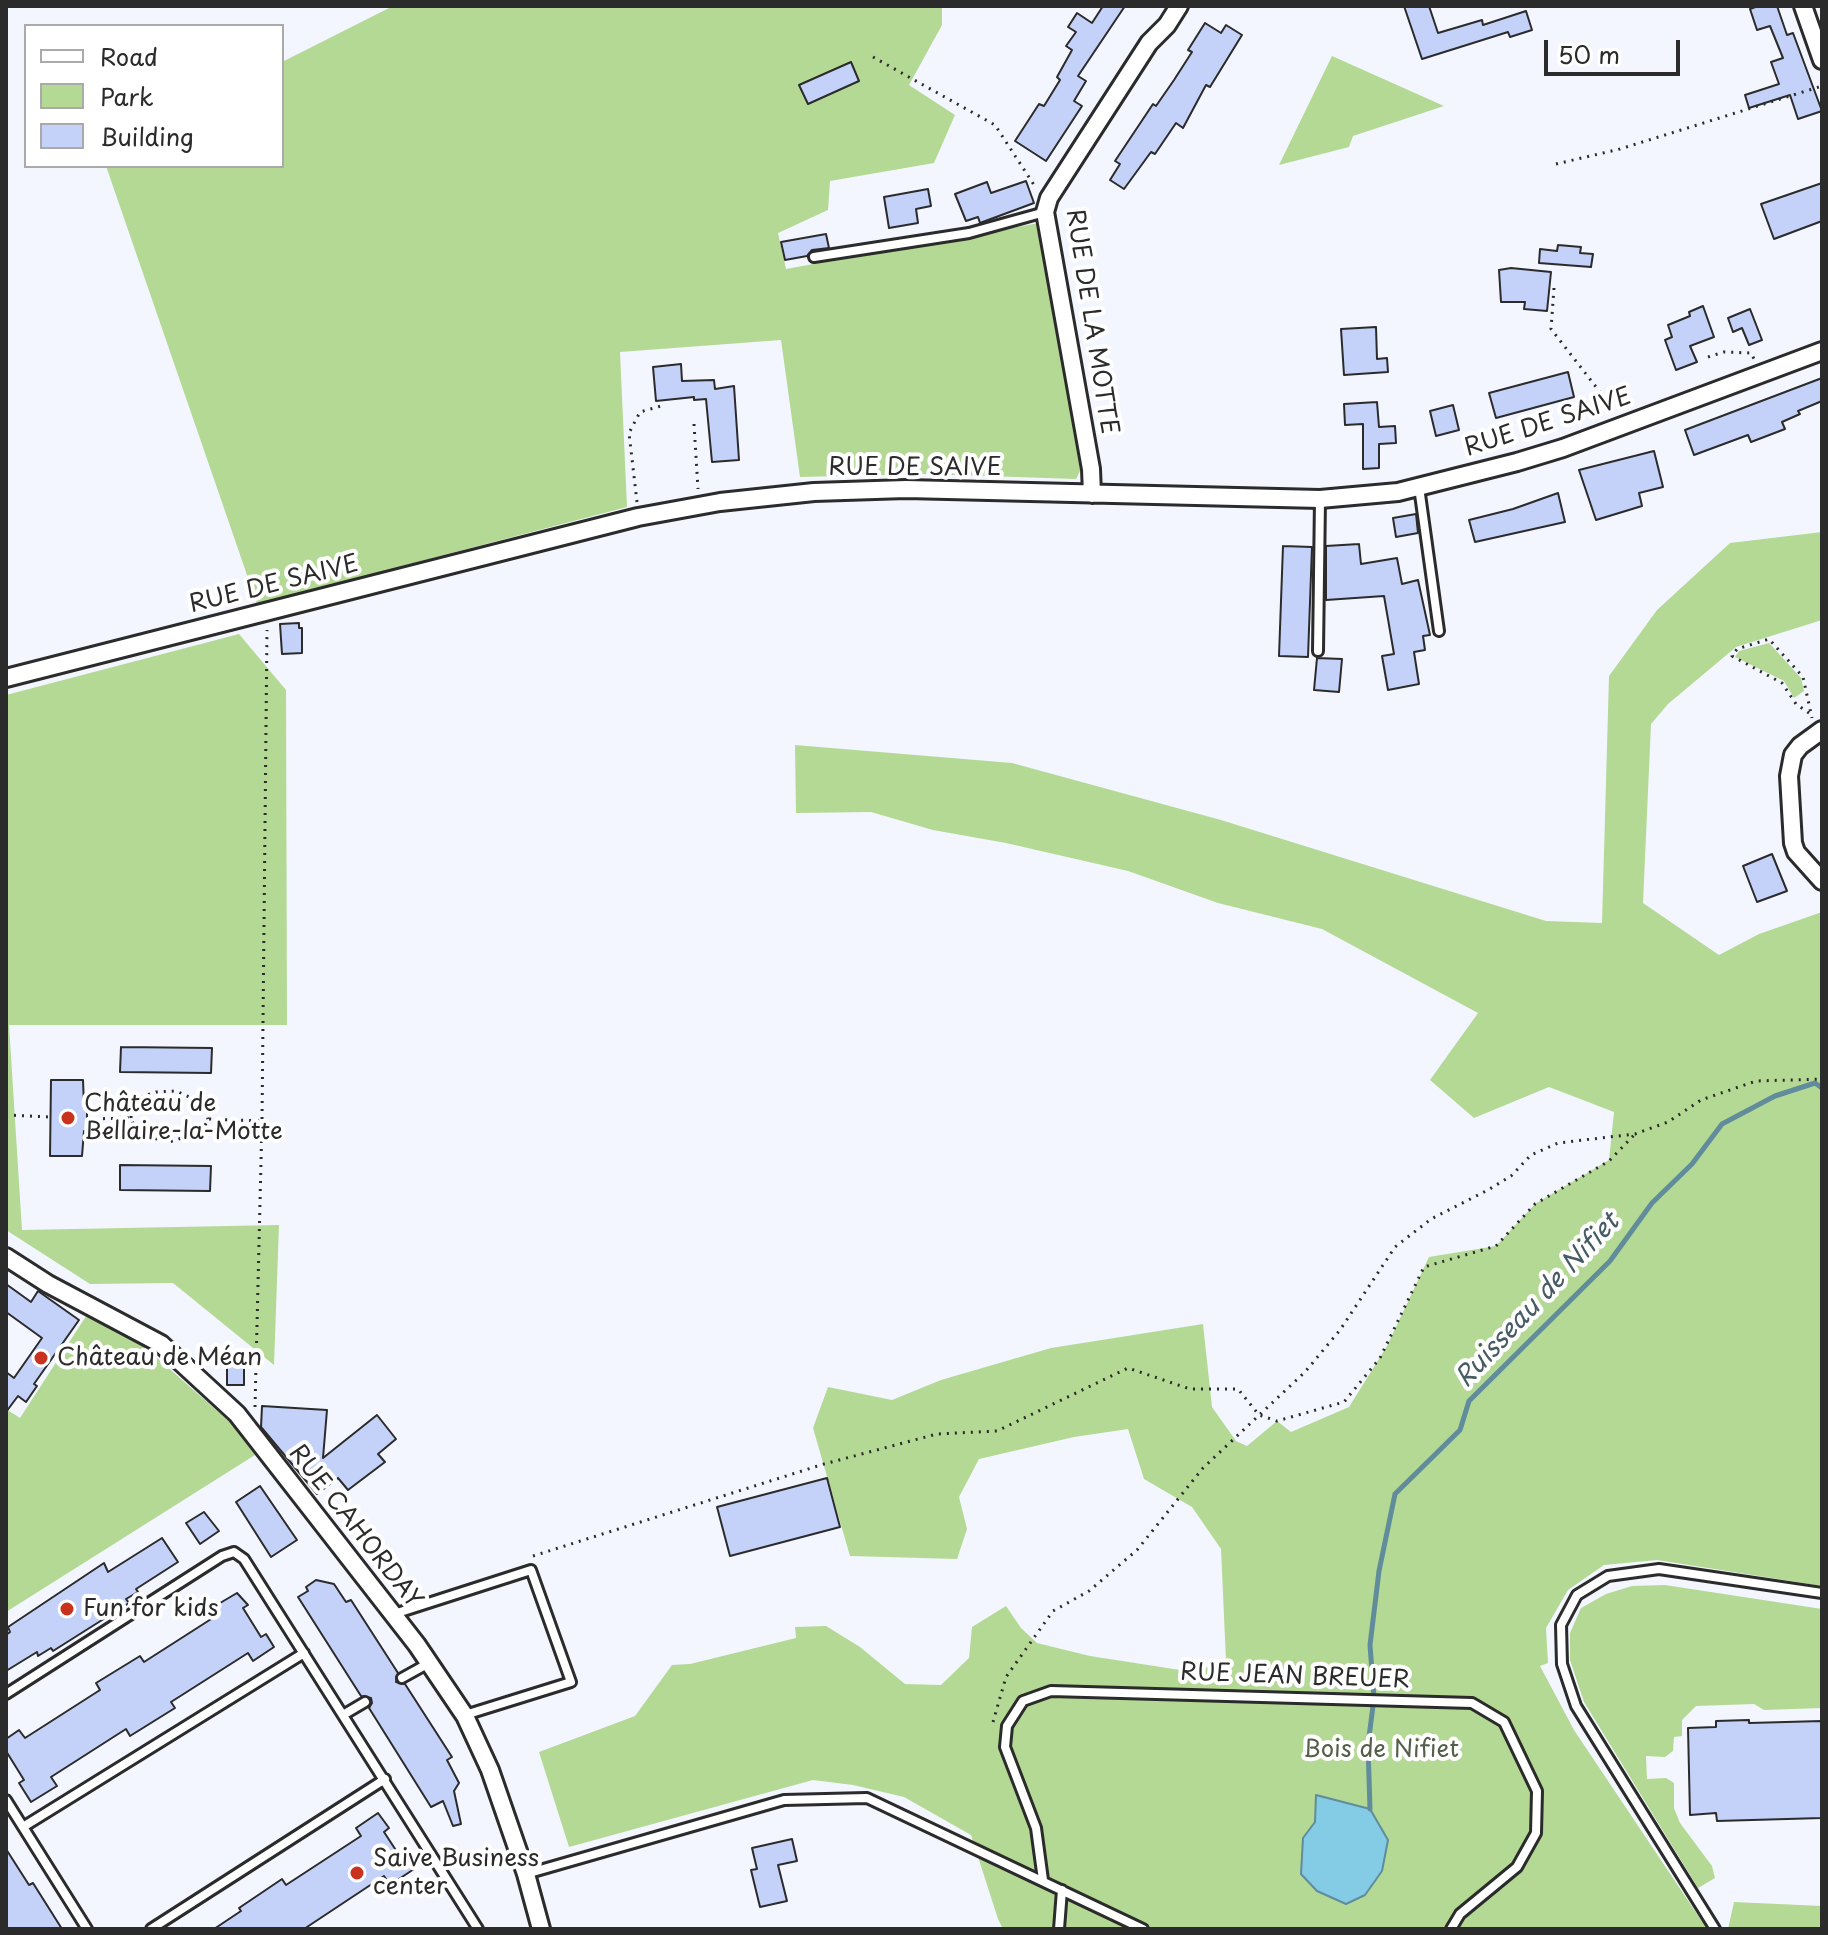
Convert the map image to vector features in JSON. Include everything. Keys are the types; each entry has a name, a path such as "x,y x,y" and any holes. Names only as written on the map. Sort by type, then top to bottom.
{"street":[{"name":"RUE DE LA MOTTE","path":"1092,494 1091,469 1047,205 1149,43 1167,25 1179,6"},
{"path":"1803,6 1822,60"},
{"name":"RUE DE SAIVE","path":"6,678 638,517 699,505 814,492 876,490 1320,499 1398,492 1517,462 1626,425 1822,351"},
{"path":"1821,731 1793,755 1789,776 1793,843 1796,852 1822,881"},
{"name":"RUE CAHORDAY","path":"6,1257 48,1284 161,1344 237,1414 394,1614 465,1716 490,1770 526,1874 541,1929"}],"lane":[{"path":"814,257 969,233 1047,205"},
{"path":"1419,487 1439,631"},
{"path":"1318,651 1320,499"},
{"path":"6,1694 222,1556 234,1552 244,1559 478,1929"},
{"path":"1715,1929 1576,1706 1562,1664 1561,1625 1577,1595 1608,1576 1659,1569 1822,1593"},
{"path":"394,1614 531,1570 571,1682 465,1716"},
{"path":"23,1827 304,1653"},
{"path":"402,1678 429,1663"},
{"name":"RUE JEAN BREUER","path":"1005,1747 1007,1726 1023,1701 1051,1691 1472,1703 1504,1722 1537,1791 1536,1833 1517,1867 1460,1914 1451,1929"},
{"path":"343,1715 365,1702"},
{"path":"1005,1747 1036,1828 1043,1880"},
{"path":"151,1929 385,1779"},
{"path":"526,1874 784,1800 867,1798 1143,1929"},
{"path":"6,1800 87,1929"},
{"path":"1059,1929 1062,1890"}],"path":[{"path":"873,57 995,125 1047,205"},
{"path":"1556,164 1620,149 1822,86"},
{"path":"1554,288 1551,329 1626,425"},
{"path":"1708,357 1724,352 1751,353 1761,374"},
{"path":"638,517 629,433 640,412 661,406"},
{"path":"694,424 699,505"},
{"path":"259,1442 255,1406 268,612"},
{"path":"1809,713 1803,677 1769,639 1737,649 1732,656 1782,683 1821,731"},
{"path":"1005,1747 991,1732 1006,1677 1053,1611 1089,1591 1137,1550 1203,1468 1305,1372 1331,1341 1395,1247 1431,1219 1511,1176 1531,1155 1558,1143 1635,1134 1668,1122 1701,1100 1756,1081 1822,1079"},
{"path":"176,1091 196,1100 204,1107 208,1119 202,1132 169,1142 137,1134 131,1110 141,1097 176,1091"},
{"path":"6,1115 49,1117"},
{"path":"87,1119 131,1118"},
{"path":"208,1119 262,1121"},
{"path":"521,1560 824,1464 937,1434 997,1431 1128,1368 1190,1389 1238,1389 1259,1415 1277,1421 1344,1402 1380,1358 1424,1267 1496,1246 1535,1204 1609,1161 1635,1134"}],"green space":[{"path":"393,6 942,6 942,25 909,85 955,115 934,163 830,181 828,210 778,233 786,269 1039,223 1081,469 1076,479 926,474 800,477 781,340 620,352 627,507 257,604 107,168 284,168 284,61"},
{"path":"1332,56 1444,106 1353,136 1349,147 1279,165"},
{"name":"Bois de Nifiet","path":"1822,532 1822,620 1736,647 1668,704 1651,724 1643,903 1719,955 1759,934 1822,912 1822,1586 1657,1560 1604,1565 1568,1590 1546,1628 1548,1663 1540,1666 1574,1730 1707,1929 1003,1929 971,1835 904,1797 853,1785 813,1780 569,1847 539,1752 635,1716 672,1665 690,1664 796,1638 795,1627 826,1626 860,1647 905,1684 941,1685 969,1658 972,1627 1006,1606 1021,1628 1037,1643 1090,1656 1193,1672 1226,1661 1221,1549 1192,1507 1144,1479 1128,1429 1074,1437 979,1459 959,1497 967,1529 957,1559 850,1556 813,1428 828,1387 892,1400 941,1380 1051,1348 1203,1324 1212,1407 1236,1441 1247,1446 1277,1421 1291,1432 1349,1407 1387,1346 1429,1257 1496,1246 1535,1204 1609,1160 1614,1112 1549,1087 1474,1118 1430,1080 1478,1013 1322,929 1218,903 1128,871 933,830 871,812 796,813 795,745 1012,763 1221,820 1546,921 1602,923 1609,676 1657,610 1730,543"},
{"path":"239,634 286,690 287,1025 9,1025 22,1230 279,1225 274,1365 173,1283 90,1284 6,1230 6,695"},
{"path":"1769,643 1801,678 1804,691 1794,698 1784,681 1735,657 1739,651"},
{"path":"90,1310 147,1349 231,1423 255,1455 6,1612 6,1409 20,1418"},
{"path":"1665,1585 1822,1609 1822,1708 1764,1710 1754,1704 1696,1706 1682,1720 1682,1736 1674,1737 1673,1751 1665,1757 1646,1756 1647,1779 1666,1778 1674,1783 1674,1808 1680,1823 1712,1866 1715,1878 1698,1888 1584,1702 1570,1660 1570,1633 1581,1608 1606,1594 1632,1586"},
{"path":"1734,1902 1822,1906 1822,1929 1728,1929"}],"water":[{"path":"1316,1795 1370,1809 1388,1840 1382,1871 1365,1895 1346,1904 1317,1891 1301,1874 1303,1838 1315,1822"}],"building":[{"path":"1103,6 1125,6 1078,76 1086,81 1074,101 1082,106 1046,161 1015,141 1039,104 1044,106 1060,80 1057,77 1072,50 1066,46 1076,32 1068,27 1077,13 1092,23"},
{"path":"1404,6 1429,6 1438,33 1482,20 1483,25 1526,11 1532,30 1510,37 1508,32 1422,59"},
{"path":"1777,6 1787,35 1793,33 1822,111 1798,119 1790,95 1749,108 1745,95 1779,84 1771,62 1783,58 1770,26 1757,30 1750,9"},
{"path":"1205,23 1221,33 1226,25 1242,35 1210,87 1206,85 1183,128 1176,123 1155,154 1151,152 1124,189 1110,180 1120,164 1115,161 1153,104 1156,106 1174,80 1192,52 1188,50"},
{"path":"851,62 859,81 808,104 799,85"},
{"path":"1026,181 1034,203 980,223 978,217 966,221 955,194 987,182 991,193"},
{"path":"1822,183 1822,221 1774,239 1761,204"},
{"path":"928,189 931,206 916,209 918,223 889,228 884,197"},
{"path":"826,234 829,248 812,250 807,256 785,260 781,242"},
{"path":"1558,245 1581,247 1580,253 1593,254 1591,267 1539,263 1540,249 1557,251"},
{"path":"1511,268 1551,272 1547,311 1524,309 1525,302 1501,302 1499,270"},
{"path":"1703,306 1714,337 1690,346 1697,362 1676,370 1665,340 1672,337 1668,325 1690,316 1689,312"},
{"path":"1750,309 1762,340 1749,345 1742,328 1733,332 1728,318"},
{"path":"1376,327 1377,359 1387,358 1388,372 1344,375 1341,329"},
{"path":"681,364 682,381 714,380 715,389 734,386 739,460 712,462 706,399 694,400 694,397 656,401 653,367"},
{"path":"1568,372 1574,397 1496,418 1489,393"},
{"path":"1822,378 1822,401 1782,422 1785,429 1751,442 1748,435 1694,455 1685,430"},
{"path":"1377,402 1379,427 1395,426 1396,443 1379,444 1379,468 1363,469 1363,424 1345,425 1344,404"},
{"path":"1453,405 1459,430 1436,436 1430,411"},
{"path":"1654,451 1663,487 1639,493 1642,506 1596,520 1579,470"},
{"path":"1558,493 1565,522 1475,542 1469,520"},
{"path":"1416,514 1418,533 1396,537 1393,518"},
{"path":"1359,544 1361,564 1397,558 1402,584 1418,580 1430,635 1423,636 1425,650 1414,652 1419,684 1388,690 1382,656 1394,654 1384,596 1326,600 1326,546"},
{"path":"1283,546 1312,547 1308,657 1279,656"},
{"path":"299,623 299,628 302,628 302,653 282,654 280,624"},
{"path":"1317,658 1342,659 1339,692 1314,690"},
{"path":"1772,854 1787,891 1757,902 1743,866"},
{"path":"121,1047 212,1048 211,1073 120,1072"},
{"name":"Château de Bellaire-la-Motte","path":"51,1080 83,1080 87,1132 84,1131 82,1156 50,1156"},
{"path":"120,1165 211,1166 210,1191 120,1190"},
{"name":"Château de Méan","path":"6,1284 31,1302 38,1291 79,1320 34,1384 37,1386 26,1402 18,1396 6,1412 6,1372 14,1378 42,1338 6,1312"},
{"path":"227,1356 244,1356 244,1385 227,1385"},
{"path":"262,1406 327,1410 323,1458 377,1415 396,1439 378,1454 385,1462 348,1490 338,1478 317,1494 261,1427"},
{"path":"827,1478 840,1527 730,1556 717,1507"},
{"path":"260,1486 297,1540 271,1557 236,1502"},
{"path":"204,1512 219,1531 200,1544 186,1523"},
{"path":"162,1538 178,1562 136,1589 138,1592 126,1599 129,1603 53,1651 51,1648 38,1656 37,1652 6,1671 8,1627 104,1563 108,1572"},
{"path":"316,1580 334,1584 346,1602 351,1600 398,1673 396,1682 405,1684 452,1757 447,1760 459,1783 454,1791 461,1824 453,1826 443,1801 431,1807 369,1708 371,1698 361,1696 298,1597 308,1591 306,1587"},
{"path":"237,1593 248,1605 243,1608 261,1637 266,1634 274,1647 253,1661 248,1653 171,1702 175,1708 130,1736 126,1729 51,1777 57,1786 31,1802 19,1783 24,1780 6,1751 6,1739 19,1730 25,1738 100,1690 96,1683 140,1656 144,1662 219,1614 215,1606"},
{"path":"1749,1720 1749,1723 1822,1721 1822,1818 1717,1821 1716,1813 1690,1815 1688,1728 1716,1727 1716,1721"},
{"name":"Saive Business center","path":"378,1813 389,1828 384,1832 401,1858 405,1855 414,1869 390,1885 384,1876 304,1929 214,1929 282,1879 286,1885 361,1836 356,1828"},
{"path":"792,1839 797,1861 778,1865 787,1901 760,1907 751,1870 757,1869 752,1848"},
{"path":"6,1849 29,1885 33,1883 62,1929 6,1929"}],"waterway":[{"name":"Ruisseau de Nifiet","path":"1370,1809 1368,1745 1374,1698 1370,1645 1379,1571 1395,1494 1460,1430 1469,1401 1610,1261 1652,1203 1692,1164 1722,1124 1775,1096 1815,1083 1822,1088"}],"place":[{"name":"Château de Bellaire-la-Motte","path":"68,1118"},
{"name":"Château de Méan","path":"41,1358"},
{"name":"Fun for kids","path":"67,1609"},
{"name":"Saive Business center","path":"357,1873"}]}
